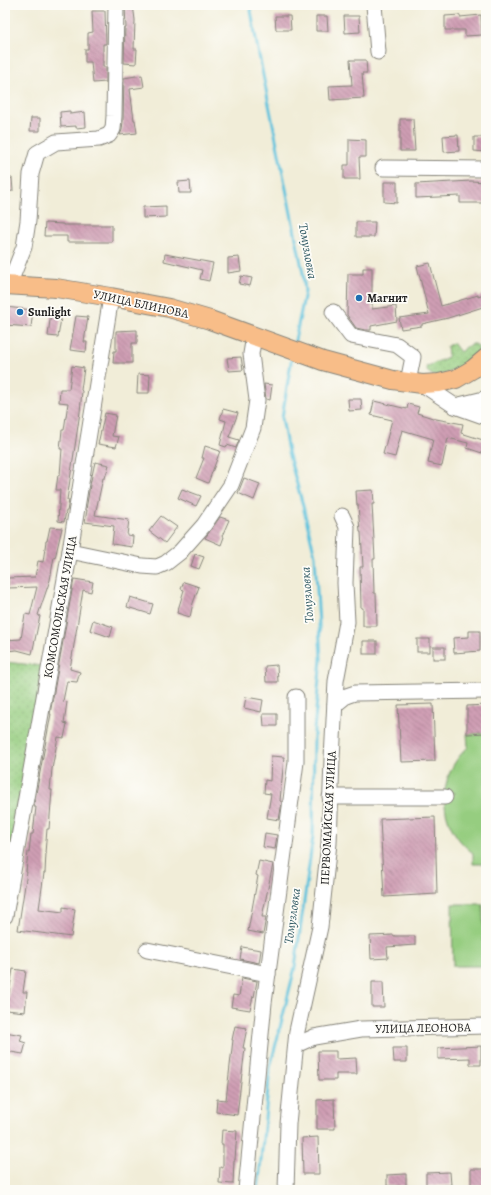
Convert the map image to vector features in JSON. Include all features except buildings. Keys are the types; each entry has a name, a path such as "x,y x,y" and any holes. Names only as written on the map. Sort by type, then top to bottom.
{"main road":[{"name":"УЛИЦА БЛИНОВА","path":"7,285 56,288 169,308 210,320 323,361 393,380 415,383"},
{"path":"415,383 439,383 456,378 473,369 486,358"}],"street":[{"path":"7,285 24,247 28,221 31,174 37,153 56,142 99,139 109,135 113,129 116,5"},
{"path":"374,5 378,52"},
{"path":"383,168 486,169"},
{"name":"КОМСОМОЛЬСКАЯ УЛИЦА","path":"5,916 70,551 111,297"},
{"path":"333,312 351,336 397,345 413,357 415,383 455,406 486,417"},
{"path":"70,551 142,566 157,567 166,563 180,552 204,525 231,485 253,428 257,400 251,354 254,336"},
{"path":"455,406 486,398"},
{"name":"ПЕРВОМАЙСКАЯ УЛИЦА","path":"286,1190 288,1124 297,1031 320,927 329,844 336,682 347,622 345,583 347,527 342,516"},
{"path":"335,705 346,696 355,693 486,691"},
{"path":"246,1190 268,974 296,762 296,697"},
{"path":"330,797 445,797"},
{"path":"147,950 268,974"},
{"name":"УЛИЦА ЛЕОНОВА","path":"296,1045 314,1037 361,1029 486,1026"}],"green space":[{"path":"453,343 460,352 471,344 475,344 478,348 478,355 465,364 445,374 435,376 428,372 426,367 448,357 447,346"},
{"path":"5,662 43,666 5,883"},
{"path":"486,733 486,864 473,864 473,853 461,842 452,829 447,816 445,801 446,787 450,772 457,759 468,747 467,734"},
{"path":"452,904 483,904 484,966 453,966"}],"waterway":[{"name":"Томузловка","path":"250,5 303,273 305,292 294,345"},
{"name":"Томузловка","path":"258,1190 270,1068 295,967 313,836 314,730 321,659 315,556 288,452 282,418 292,356"}],"place":[{"name":"Магнит","path":"359,298"},
{"name":"Sunlight","path":"20,312"}]}
